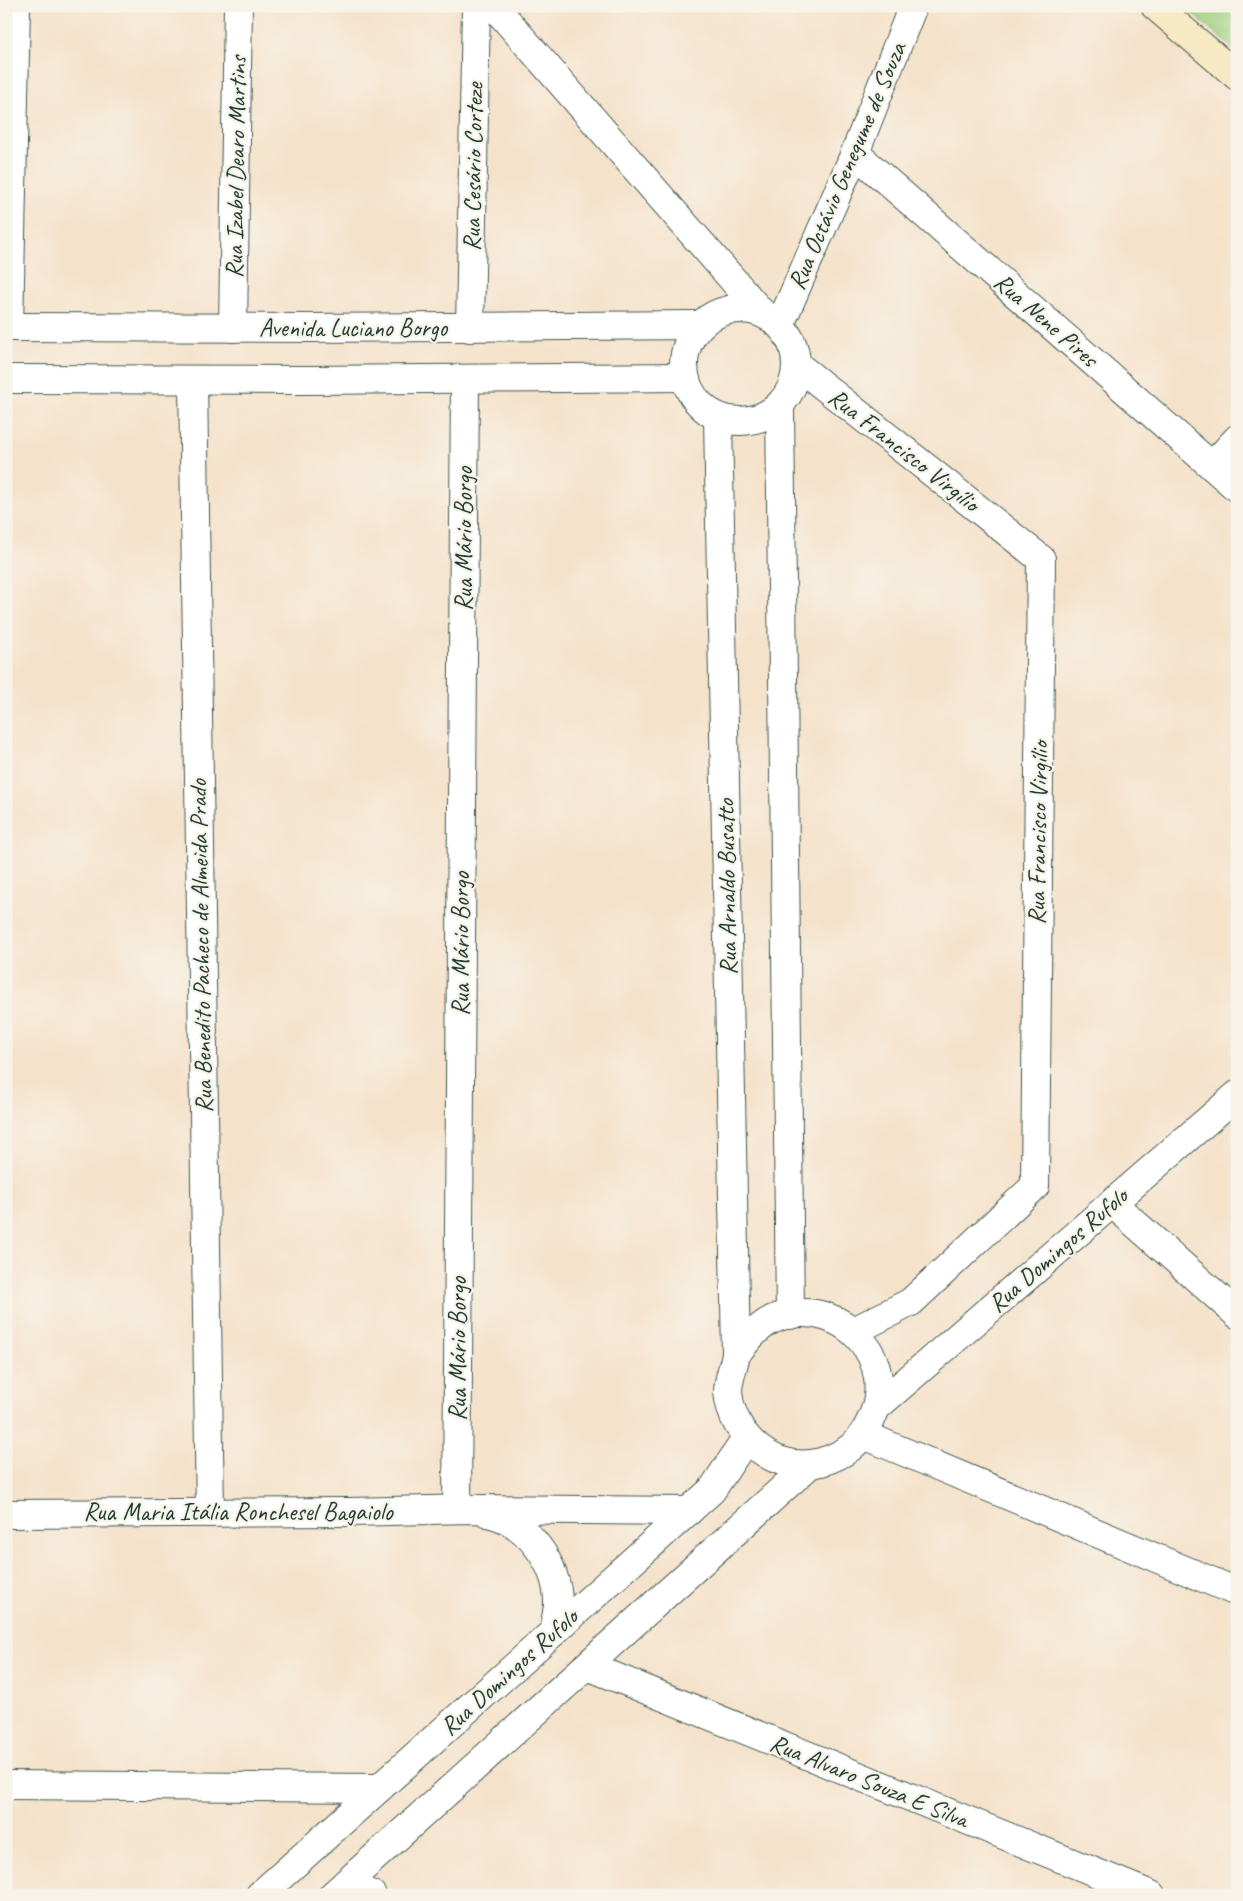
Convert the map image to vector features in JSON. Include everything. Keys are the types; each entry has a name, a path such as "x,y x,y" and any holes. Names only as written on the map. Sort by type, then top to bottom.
{"main road":[{"path":"1155,6 1237,76"}],"street":[{"path":"8,327 16,6"},
{"name":"Rua Izabel Dearo Martins","path":"233,328 238,6"},
{"name":"Rua Cesário Corteze","path":"470,328 476,6"},
{"path":"494,6 770,318 792,343 797,365 793,387 780,406 762,418 740,422 718,419 700,406 687,388 682,366 687,344 699,325 717,313 739,308 770,318"},
{"name":"Rua Octávio Genegume de Souza","path":"770,318 856,153 913,6"},
{"name":"Rua Nene Pires","path":"856,153 1237,488"},
{"name":"Avenida Luciano Borgo","path":"8,327 470,328 699,325"},
{"name":"Rua Francisco Virgílio","path":"797,365 1041,559 1035,1186 911,1302 854,1331"},
{"name":"Avenida Luciano Borgo","path":"6,379 193,380 685,377"},
{"name":"Rua Mário Borgo","path":"463,1509 465,379"},
{"name":"Rua Benedito Pacheco de Almeida Prado","path":"193,380 210,1513"},
{"path":"780,406 790,1315"},
{"name":"Rua Arnaldo Busatto","path":"718,419 736,1354"},
{"path":"1212,466 1237,439"},
{"name":"Rua Domingos Rufolo","path":"879,1404 1237,1095"},
{"path":"1112,1203 1237,1314"},
{"path":"810,1313 836,1319 854,1331 870,1352 880,1379 879,1404 864,1435 839,1457 809,1465 782,1462 746,1439 736,1422 728,1390 736,1354 751,1334 781,1316 810,1313"},
{"path":"864,1435 1237,1592"},
{"name":"Rua Domingos Rufolo","path":"260,1895 712,1490 746,1439"},
{"name":"Rua Domingos Rufolo","path":"339,1889 809,1465"},
{"name":"Rua Maria Itália Ronchesel Bagaiolo","path":"6,1514 463,1509 689,1511"},
{"name":"Rua Maria Itália Ronchesel Bagaiolo","path":"463,1509 497,1515 521,1529 541,1550 554,1576 558,1604 554,1632"},
{"name":"Rua Alvaro Souza E Silva","path":"588,1666 1151,1895"},
{"path":"6,1785 379,1788"},
{"path":"339,1889 372,1895"}],"green space":[{"path":"1184,6 1237,6 1237,52"}]}
